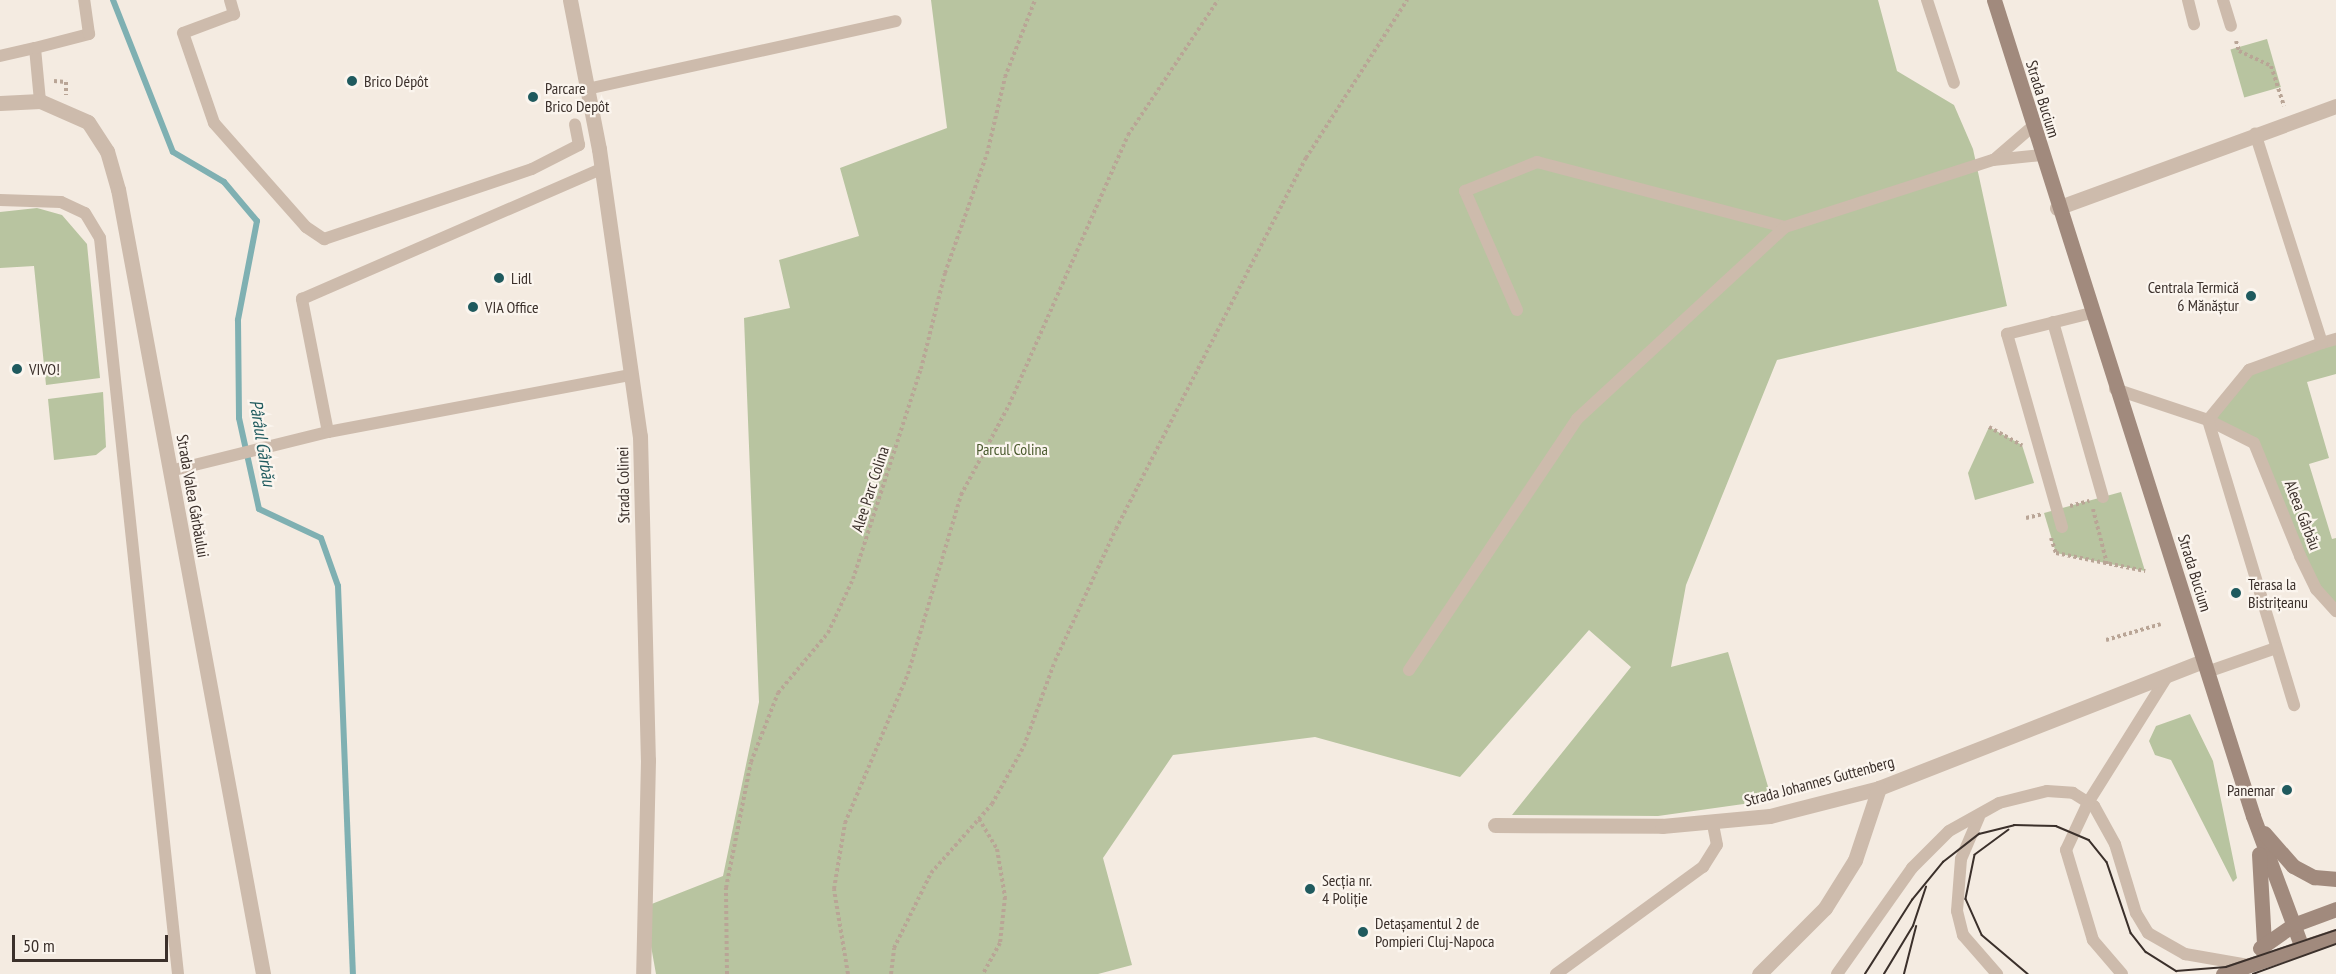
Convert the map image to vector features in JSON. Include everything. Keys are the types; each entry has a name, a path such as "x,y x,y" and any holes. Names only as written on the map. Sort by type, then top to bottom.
{"main road":[{"name":"Strada Bucium","path":"1994,0 2057,208 2253,816 2302,948"},
{"path":"2253,816 2293,866 2314,877 2336,879"},
{"path":"2253,816 2262,867 2264,943"},
{"path":"2248,965 2264,943 2293,925 2336,909"},
{"path":"2223,974 2336,936"}],"street":[{"name":"Strada Colinei","path":"570,0 601,169 640,436 648,737 643,974"},
{"name":"Strada Valea Gârbăului","path":"0,103 40,101 88,122 107,151 170,471 263,974"},
{"path":"2057,208 2255,133 2336,106"},
{"name":"Strada Johannes Guttenberg","path":"1495,825 1713,824 1770,816 1879,788 2168,675 2205,666"},
{"path":"1759,974 1826,908 1855,860 1879,788"}],"lane":[{"path":"0,56 89,34 84,0"},
{"path":"230,0 234,14 183,33 214,123 306,228 324,239 532,169 579,145 575,124"},
{"path":"1927,0 1954,83"},
{"path":"2188,0 2194,24"},
{"path":"2223,0 2231,26"},
{"path":"587,89 896,21"},
{"path":"35,48 40,101"},
{"path":"1993,160 2033,126"},
{"path":"2255,133 2322,343"},
{"path":"1410,670 1577,419 1785,227 1993,160 2042,155"},
{"path":"1517,310 1465,191 1537,162 1785,227"},
{"path":"328,432 302,299 601,169"},
{"path":"0,200 61,201 85,213 100,238 178,974"},
{"path":"2062,527 2007,334 2091,313"},
{"path":"2053,322 2097,499"},
{"path":"2208,420 2248,370 2336,339"},
{"path":"170,471 328,432 631,375"},
{"path":"2115,389 2208,420"},
{"path":"2208,420 2294,705"},
{"name":"Aleea Gârbău","path":"2208,420 2238,432 2254,443 2300,556 2316,589 2336,611"},
{"path":"2205,666 2276,648"},
{"path":"2122,974 2093,940 2065,858 2089,801 2168,675"},
{"path":"1837,974 1923,857 1950,831 2025,794 2065,792 2089,801 2112,836 2136,913 2148,933 2186,954 2248,965"},
{"path":"1980,815 1961,859 1957,911 1963,934 1997,974"},
{"path":"1556,974 1703,867 1717,845 1713,824"}],"path":[{"name":"Alee Parc Colina","path":"728,974 726,888 751,762 778,693 828,633 853,579 921,369 945,273 987,154 1005,77 1035,0"},
{"path":"848,974 834,889 845,823 908,674 961,495 1009,405 1128,135 1218,0"},
{"path":"891,974 894,948 931,873 979,819 1024,746 1055,660 1116,529 1306,158 1407,0"},
{"path":"2231,26 2239,51 2271,66 2288,122"},
{"path":"1989,427 2022,445 2025,454"},
{"path":"2097,499 2107,564"},
{"path":"2040,503 2044,513"},
{"path":"2056,554 2145,571"},
{"path":"2106,640 2161,624"},
{"path":"979,819 997,849 1005,897 1000,943 983,974"}],"green space":[{"name":"Parcul Colina","path":"931,0 1878,0 1897,71 1954,105 1973,149 2007,306 1777,360 1686,585 1671,667 1728,652 1772,800 1658,816 1512,815 1631,667 1589,630 1460,777 1315,737 1173,755 1103,858 1132,965 1098,974 656,974 644,907 723,876 759,702 744,318 790,308 779,260 859,236 840,168 947,128"},
{"path":"2267,39 2281,87 2244,98 2230,49"},
{"path":"37,208 62,215 87,244 100,378 46,385 34,266 0,268 0,212"},
{"path":"2336,339 2336,374 2307,382 2329,458 2309,464 2332,539 2336,538 2336,611 2316,589 2254,443 2208,420 2249,370"},
{"path":"103,392 106,447 96,455 54,460 48,399"},
{"path":"1989,427 2022,445 2034,483 1975,500 1968,473"},
{"path":"2121,492 2145,571 2056,553 2044,513"},
{"path":"2190,714 2213,761 2237,878 2233,882 2171,760 2155,755 2149,741 2156,726"}],"waterway":[{"name":"Pârâul Gârbău","path":"113,0 173,152 224,182 257,221 238,320 239,418 259,509 321,538 338,586 353,974"}],"tram line":[{"path":"1865,974 1912,900 1943,862 1979,834 2014,825 2056,826 2089,840 2107,862 2131,933 2146,952 2176,971 2226,967 2336,930"},
{"path":"2009,830 1975,855 1966,899 1982,935 2028,974"},
{"path":"1884,974 1913,926 1926,887"},
{"path":"1904,974 1916,927"},
{"path":"2253,974 2336,944"}],"place":[{"name":"Brico Dépôt","path":"352,81"},
{"name":"Parcare Brico Depôt","path":"533,97"},
{"name":"Lidl","path":"499,278"},
{"name":"Centrala Termică 6 Mănăștur","path":"2251,296"},
{"name":"VIA Office","path":"473,307"},
{"name":"VIVO!","path":"17,369"},
{"name":"Terasa la Bistrițeanu","path":"2236,593"},
{"name":"Panemar","path":"2287,790"},
{"name":"Secția nr. 4 Poliție","path":"1310,889"},
{"name":"Detașamentul 2 de Pompieri Cluj-Napoca","path":"1363,932"}]}
